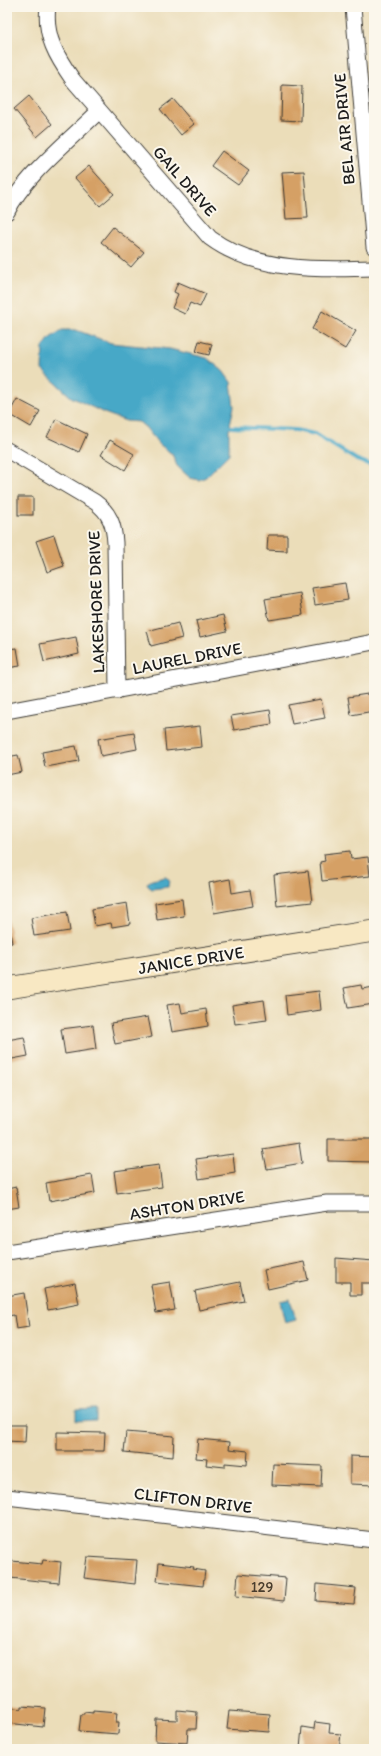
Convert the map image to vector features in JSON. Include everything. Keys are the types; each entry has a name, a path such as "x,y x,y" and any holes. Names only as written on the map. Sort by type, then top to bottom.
{"street":[{"name":"GAIL DRIVE","path":"48,7 47,27 54,50 73,80 196,224 210,238 225,249 244,257 274,264 331,270 374,268"},
{"name":"BEL AIR DRIVE","path":"353,7 374,247"},
{"path":"7,212 16,195 27,182 100,111"},
{"name":"LAKESHORE DRIVE","path":"7,450 95,502 108,513 112,521 115,543 118,691"},
{"name":"LAUREL DRIVE","path":"7,711 374,642"},
{"name":"JANICE DRIVE","path":"7,988 374,931"},
{"name":"ASHTON DRIVE","path":"7,1252 312,1206 356,1202 374,1203"},
{"name":"CLIFTON DRIVE","path":"7,1497 374,1540"}],"water":[{"path":"62,330 76,330 111,343 170,349 207,358 223,371 231,382 234,407 230,424 232,427 229,429 229,454 206,477 199,480 190,478 177,466 172,454 159,444 139,422 126,421 104,413 71,397 42,370 43,347 50,338"},
{"path":"166,877 169,880 168,887 152,889 148,886 147,883 152,880"},
{"path":"290,1299 296,1320 285,1323 280,1301"},
{"path":"96,1409 96,1420 76,1421 76,1410"}],"building":[{"path":"282,85 302,86 301,121 281,120"},
{"path":"29,96 52,124 37,137 14,109"},
{"path":"173,99 194,124 181,135 160,109"},
{"path":"222,151 249,171 238,185 211,166"},
{"path":"89,166 114,194 100,206 75,178"},
{"path":"304,171 308,218 286,219 282,172"},
{"path":"113,227 144,252 131,267 101,242"},
{"path":"178,282 206,294 200,307 190,303 185,314 172,308 178,294 174,292"},
{"path":"322,311 356,331 345,349 312,329"},
{"path":"199,341 212,344 209,355 196,352"},
{"path":"17,399 40,411 31,427 9,414"},
{"path":"56,419 87,434 79,452 47,437"},
{"path":"110,440 134,454 125,470 101,455"},
{"path":"18,497 33,497 33,515 18,515"},
{"path":"54,535 64,566 47,572 36,541"},
{"path":"268,535 287,535 287,551 267,550"},
{"path":"345,583 348,600 315,605 312,588"},
{"path":"300,593 303,615 269,620 265,599"},
{"path":"223,615 227,631 200,637 196,621"},
{"path":"178,623 182,638 151,646 147,631"},
{"path":"76,637 79,654 44,662 40,644"},
{"path":"17,648 20,666 7,668 7,649"},
{"path":"374,693 374,711 351,715 348,697"},
{"path":"321,699 325,718 292,724 288,705"},
{"path":"270,710 272,724 234,730 231,716"},
{"path":"200,726 202,747 166,751 164,730"},
{"path":"134,733 137,749 101,756 98,739"},
{"path":"76,746 79,761 45,767 42,752"},
{"path":"18,755 22,772 7,775 7,757"},
{"path":"350,851 351,859 368,857 370,876 322,881 320,862 325,861 324,854"},
{"path":"308,871 312,902 277,906 274,875"},
{"path":"230,879 232,893 250,890 253,906 214,913 209,883"},
{"path":"182,899 184,916 157,920 155,903"},
{"path":"127,903 130,924 112,927 111,923 95,926 92,909"},
{"path":"67,912 70,931 34,936 31,918"},
{"path":"7,917 12,943 7,944"},
{"path":"361,985 362,989 374,987 374,1004 348,1008 344,988"},
{"path":"319,991 321,1010 287,1015 285,995"},
{"path":"264,1000 267,1020 235,1024 232,1005"},
{"path":"180,1003 182,1013 206,1009 208,1026 172,1032 167,1005"},
{"path":"148,1017 152,1037 115,1044 111,1023"},
{"path":"93,1025 96,1049 65,1054 61,1029"},
{"path":"24,1037 28,1056 7,1060 7,1040"},
{"path":"328,1139 374,1139 374,1162 328,1161"},
{"path":"299,1143 302,1163 267,1169 263,1149"},
{"path":"233,1154 235,1173 199,1179 196,1159"},
{"path":"159,1165 162,1187 117,1193 114,1171"},
{"path":"92,1175 95,1193 49,1201 46,1183"},
{"path":"16,1187 19,1207 7,1209 7,1189"},
{"path":"336,1258 374,1261 374,1283 361,1283 361,1295 350,1295 350,1282 336,1282"},
{"path":"304,1262 308,1280 268,1289 264,1270"},
{"path":"170,1282 175,1310 156,1313 151,1285"},
{"path":"240,1282 244,1301 199,1310 195,1291"},
{"path":"75,1283 79,1304 48,1310 44,1289"},
{"path":"24,1293 29,1327 16,1329 14,1315 7,1316 7,1296"},
{"path":"7,1425 26,1425 25,1442 7,1441"},
{"path":"57,1432 105,1433 104,1451 57,1451"},
{"path":"126,1432 174,1436 173,1457 124,1452"},
{"path":"198,1439 230,1442 229,1449 248,1451 247,1465 225,1463 225,1467 206,1465 207,1459 196,1458"},
{"path":"350,1456 374,1457 374,1485 350,1484"},
{"path":"273,1464 322,1466 321,1487 272,1485"},
{"path":"87,1557 137,1560 135,1584 84,1578"},
{"path":"43,1560 61,1562 59,1583 10,1578 12,1561 42,1564"},
{"path":"159,1563 194,1567 193,1569 205,1571 203,1586 157,1581"},
{"path":"238,1574 286,1578 284,1601 236,1596"},
{"path":"317,1584 356,1588 354,1604 316,1601"},
{"path":"22,1706 45,1708 43,1727 7,1723 7,1707 22,1709"},
{"path":"177,1710 197,1712 196,1729 188,1729 187,1743 155,1741 156,1719 177,1720"},
{"path":"93,1711 117,1713 116,1722 119,1722 118,1734 79,1731 81,1714 84,1714 84,1712 93,1713"},
{"path":"229,1711 270,1714 269,1732 227,1729"},
{"path":"315,1722 330,1724 329,1733 341,1734 339,1749 300,1749 302,1727 314,1729"}],"waterway":[{"path":"232,427 295,430 315,434 357,460 374,466"}]}
